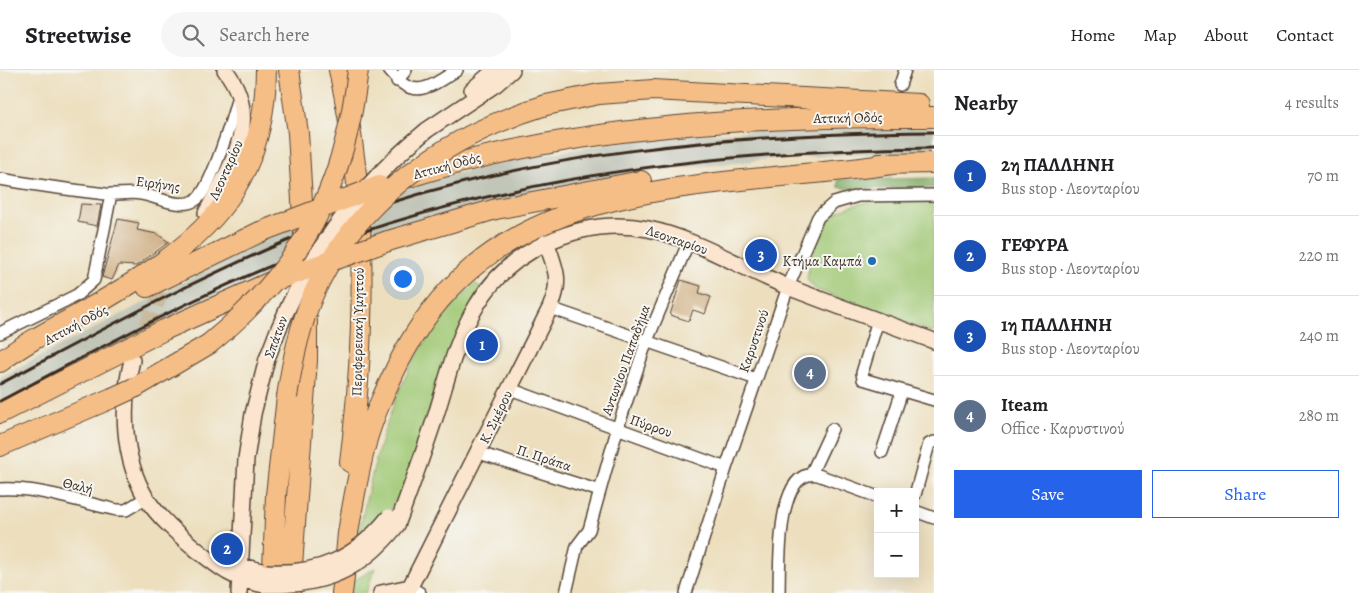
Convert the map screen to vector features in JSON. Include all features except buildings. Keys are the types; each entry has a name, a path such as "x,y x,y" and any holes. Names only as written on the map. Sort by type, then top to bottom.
{"highway":[{"path":"0,362 22,346 163,264 205,228 233,191 252,153 264,101 266,70"},
{"path":"289,70 297,125 307,281 307,360 290,593"},
{"name":"Περιφερειακή Υμηττού","path":"333,593 356,415 360,335 358,214 353,159 339,70"},
{"path":"0,446 136,387 210,344 235,323 266,291 295,255 317,219 335,178 346,142 358,70"},
{"path":"267,583 287,397 298,340 312,297 339,248 372,209 408,174 445,148 498,121 546,105 599,94 653,90 934,105"},
{"name":"Αττική Οδός","path":"0,366 178,271 260,232 315,209 380,186 478,157 613,132 742,121 934,117"},
{"path":"0,414 164,330 279,279 388,241 496,209 582,191 644,181 775,166 934,163"},
{"path":"342,593 355,496 367,440 380,401 403,353 431,309 459,279 483,258 512,238 542,223 611,201 712,183 850,170 892,164"}],"street":[{"name":"Λεονταρίου","path":"206,213 231,166 240,140 243,115 238,93 225,70"},
{"path":"389,70 397,81 407,87 421,90 428,88 457,70"},
{"path":"397,81 406,70"},
{"name":"Σπάτων","path":"240,579 244,489 249,436 267,359 297,287 334,226 383,168 495,70"},
{"name":"Σπάτων","path":"427,130 496,84 512,70"},
{"path":"900,85 905,70"},
{"name":"Ειρήνης","path":"0,179 111,194 142,194 162,200 188,202 197,198 204,187 226,138 238,93"},
{"path":"0,334 77,295 94,280 111,194"},
{"name":"Καρυστινού","path":"686,593 756,379 788,287 811,230 824,210 834,203 872,194 934,195"},
{"name":"Λεονταρίου","path":"132,360 126,384 126,429 128,448 146,498 166,522 221,570 240,579 267,583 309,583 340,573 368,556 383,543 410,488 455,352 476,305 499,274 515,260 546,242 580,230 622,225 657,230 689,241 788,287 934,341"},
{"name":"Αντωνίου Παπαδήμα","path":"566,593 577,546 587,534 617,430 646,343 689,241"},
{"name":"Κ. Σμέρου","path":"415,590 550,308 558,284 558,276 546,242"},
{"path":"550,308 646,343 756,379"},
{"path":"878,320 862,373 863,379 934,400"},
{"name":"Πύρρου","path":"510,389 617,430 726,468"},
{"path":"882,452 902,391"},
{"path":"811,474 832,429"},
{"path":"918,488 929,458 929,444 934,442"},
{"name":"Π. Πράπα","path":"479,453 600,491"},
{"path":"779,593 781,522 796,482 801,476 811,474 874,497"},
{"name":"Θαλή","path":"0,489 14,489 53,495 117,510 126,510 146,498"},
{"path":"919,512 934,518"},
{"path":"383,593 415,590"}],"shaded area":[{"path":"934,127 934,152 781,158 642,173 532,194 414,222 355,239 406,185 529,157 634,140 701,134 767,130"},
{"path":"311,216 274,273 0,407 0,377"}],"green space":[{"path":"934,178 934,188 851,189 838,187 838,180"},
{"name":"Kτήμα Καμπά","path":"934,200 934,333 815,289 807,280 808,270 822,230 829,219 838,212 850,206 878,201"},
{"path":"475,283 484,291 409,481 385,516 356,546 368,490 393,405 418,353 434,329 448,311"},
{"path":"375,568 366,593 348,593 350,583"}],"tunnel":[{"path":"136,347 171,273"}],"railway":[{"path":"0,384 168,296 254,255 342,219 414,196 487,177 560,162 634,150 708,142 783,137 858,133 934,132"},
{"path":"0,401 171,312 258,271 347,237 418,215 490,196 563,181 637,169 785,154 934,148"}],"place":[{"name":"1η ΠΑΛΛΗΝΗ","path":"761,255"},
{"name":"Kτήμα Καμπά","path":"872,261"},
{"name":"2η ΠΑΛΛΗΝΗ","path":"482,345"},
{"name":"Iteam","path":"810,373"},
{"name":"ΓΕΦΥΡΑ","path":"227,549"}]}
